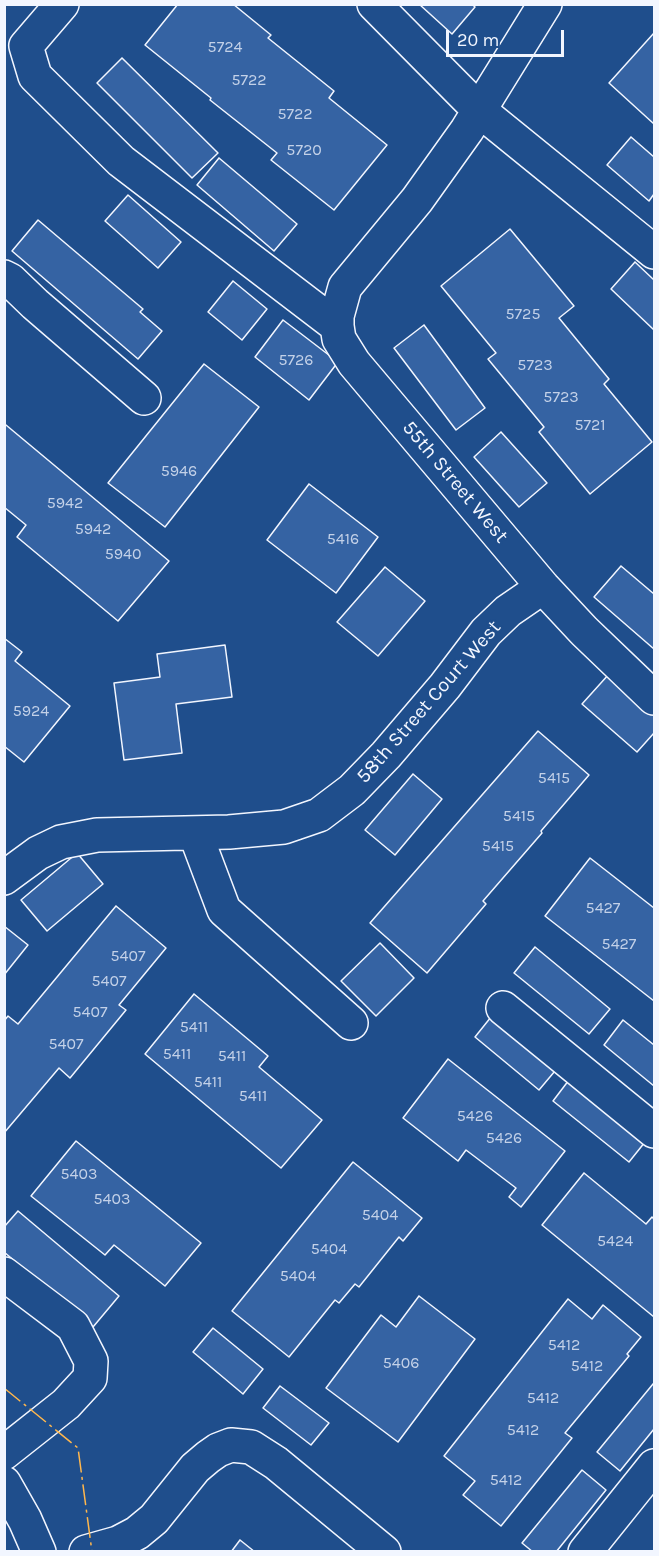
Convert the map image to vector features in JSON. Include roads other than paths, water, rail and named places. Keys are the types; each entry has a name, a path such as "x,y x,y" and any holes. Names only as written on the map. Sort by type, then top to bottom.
{"street":[{"path":"62,4 26,46 35,76 121,161 337,326"},
{"path":"374,4 479,110 654,252"},
{"path":"337,326 337,316 345,287 417,200 479,110 545,4"},
{"path":"4,277 144,398"},
{"name":"55th Street West","path":"337,326 339,339 354,363 543,587 584,631 654,699"},
{"name":"58th Street Court West","path":"4,878 38,853 61,842 97,835 229,832 284,827 319,815 352,790 386,755 445,686 486,632 508,611 543,587"},
{"path":"195,833 224,910 351,1023"},
{"path":"503,1008 654,1131"},
{"path":"4,1274 73,1326 91,1361 90,1378 66,1404 4,1453"},
{"path":"86,1551 118,1543 137,1533 154,1519 195,1468 208,1456 231,1445 251,1447 276,1463 384,1551"},
{"path":"585,1551 654,1466"},
{"path":"4,1483 39,1551"}]}
